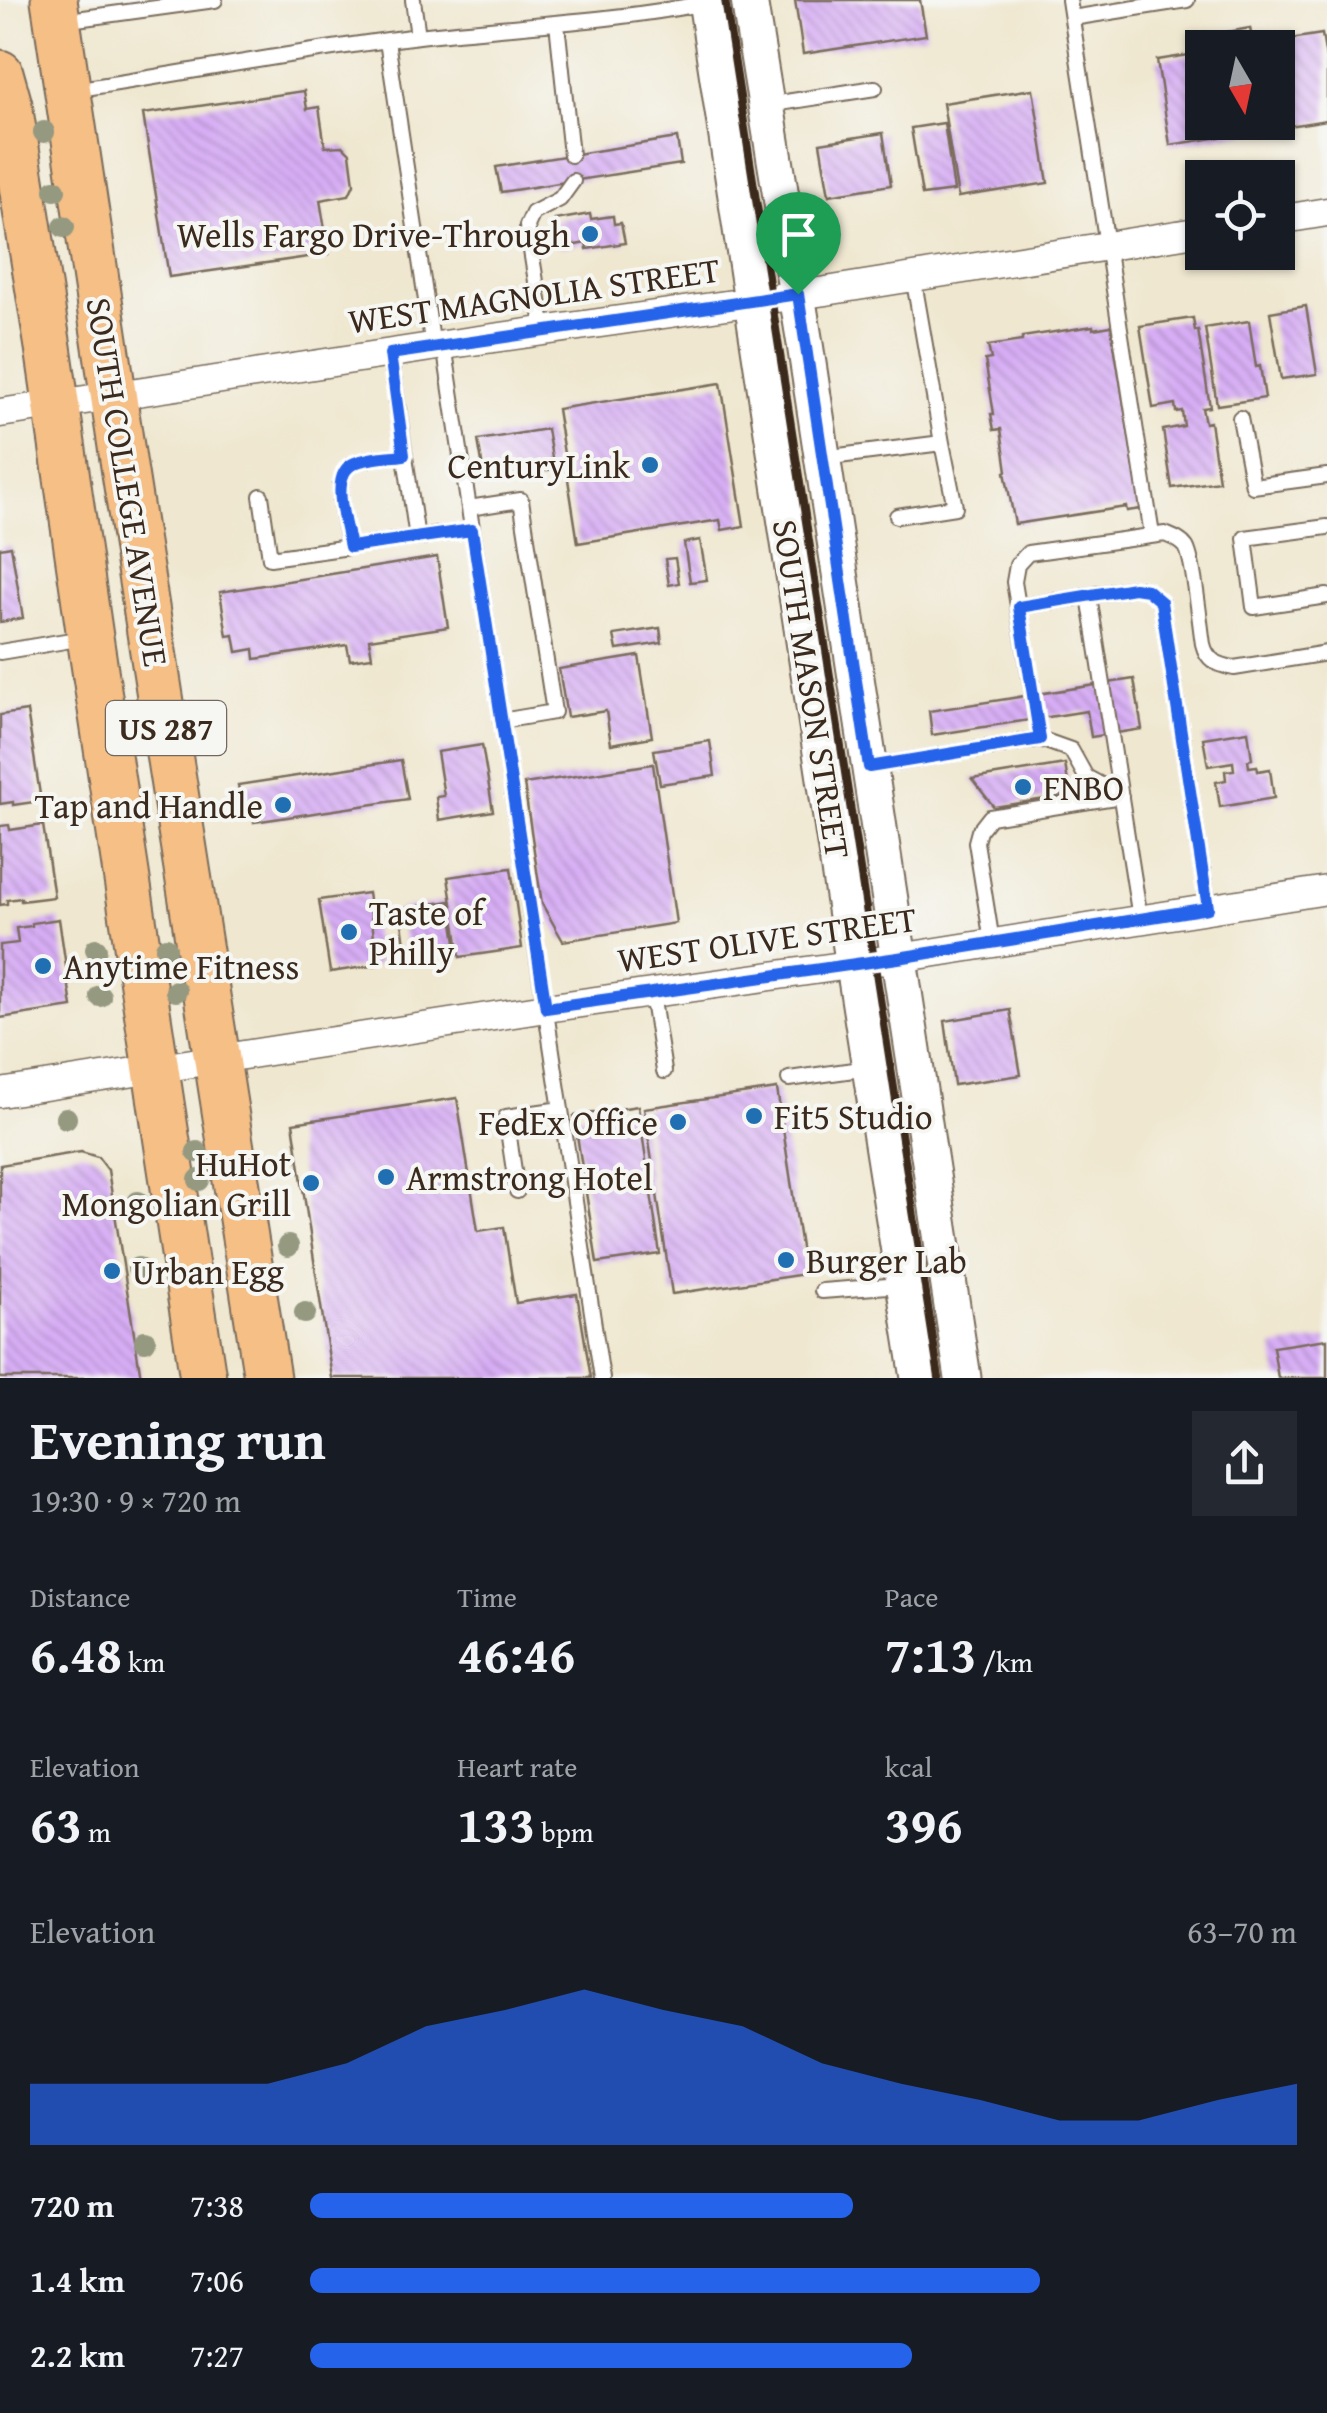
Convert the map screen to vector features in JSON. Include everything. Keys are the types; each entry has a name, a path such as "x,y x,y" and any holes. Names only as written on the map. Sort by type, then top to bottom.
{"highway":[{"name":"SOUTH COLLEGE AVENUE","path":"56,11 267,1378"},
{"name":"SOUTH COLLEGE AVENUE","path":"0,73 9,104 56,405 203,1378"}],"street":[{"name":"SOUTH MASON STREET","path":"749,0 798,294 963,1378"},
{"name":"SOUTH MASON STREET","path":"706,1 919,1378"},
{"path":"1295,217 1327,212"},
{"name":"WEST MAGNOLIA STREET","path":"0,414 1185,234"},
{"name":"WEST OLIVE STREET","path":"0,1094 1327,890"}],"lane":[{"path":"56,11 215,0"},
{"path":"413,0 418,36"},
{"path":"1069,0 1152,534"},
{"path":"1072,18 1187,0"},
{"path":"68,91 418,36 672,10 706,1"},
{"path":"557,23 571,155"},
{"path":"388,41 472,530 602,1378"},
{"path":"764,105 875,88"},
{"path":"544,331 527,226 532,213 560,198 573,181"},
{"path":"897,516 955,507 913,276"},
{"path":"390,354 417,538"},
{"path":"1240,418 1254,486 1327,476"},
{"path":"822,458 942,442"},
{"path":"350,547 339,484 344,470 354,463 404,455"},
{"path":"260,496 270,558 472,530"},
{"path":"468,508 521,500 554,712 501,721"},
{"path":"1327,527 1245,538 1254,607 1327,596"},
{"path":"1040,739 1014,582 1017,565 1028,553 1165,534 1186,546 1205,654 1212,660 1234,668 1327,653"},
{"path":"1019,607 1134,588 1147,590 1161,602 1208,908"},
{"path":"1089,596 1140,918"},
{"path":"0,652 90,638"},
{"path":"869,767 1040,739 1071,750 1086,777 1121,796"},
{"path":"992,942 976,842 984,823 990,817 1121,796"},
{"path":"652,994 664,1072"},
{"path":"789,1079 871,1067"},
{"path":"517,1191 506,1117 561,1109"},
{"path":"822,1292 906,1284"}],"building":[{"path":"795,0 920,0 926,35 803,54"},
{"path":"1322,34 1327,64 1327,120 1295,125 1295,38"},
{"path":"1185,56 1185,140 1201,140 1170,145 1157,60"},
{"path":"1033,89 1048,183 958,197 943,103"},
{"path":"304,91 307,109 319,107 325,147 343,146 350,153 354,184 349,195 320,200 329,254 169,277 143,114"},
{"path":"944,123 954,191 922,195 911,128"},
{"path":"883,133 891,185 829,195 820,143"},
{"path":"677,138 681,164 501,192 496,167"},
{"name":"Wells Fargo Drive-Through","path":"590,214 591,219 613,216 614,224 621,223 625,243 587,249 586,243 560,248 555,220"},
{"path":"1306,306 1317,374 1281,379 1270,312"},
{"path":"1193,318 1210,407 1202,408 1205,423 1210,422 1219,481 1172,488 1163,430 1184,426 1182,411 1176,412 1175,404 1153,408 1140,326"},
{"path":"1249,321 1265,398 1217,405 1205,328"},
{"path":"1111,326 1141,509 1127,511 1126,507 1015,524 1001,429 994,430 991,414 985,360 991,359 988,346"},
{"name":"CenturyLink","path":"721,383 744,526 722,530 720,520 578,543 557,409"},
{"path":"547,429 554,469 485,480 478,440"},
{"path":"700,540 707,580 690,582 684,543"},
{"path":"11,546 23,618 0,622 0,548"},
{"path":"437,557 448,627 369,639 372,657 350,660 347,645 255,659 254,649 237,652 234,635 227,636 220,592"},
{"path":"675,558 679,583 669,585 665,559"},
{"path":"660,628 662,643 617,650 614,635"},
{"path":"639,656 652,737 611,744 606,711 567,717 559,669"},
{"path":"1134,679 1142,729 1091,737 1087,711 932,735 929,711"},
{"path":"27,711 41,801 0,804 0,715"},
{"path":"1248,731 1252,759 1248,760 1249,767 1257,766 1258,771 1270,769 1274,798 1220,807 1216,782 1226,780 1225,771 1234,770 1233,762 1208,766 1203,738"},
{"path":"710,741 715,776 660,784 654,750"},
{"path":"482,745 493,811 439,820 436,797 444,796 437,752"},
{"path":"401,760 408,799 254,822 254,814 243,815 238,785"},
{"path":"653,764 676,923 563,941 542,904 524,784"},
{"name":"FNBO","path":"1065,764 1070,795 994,807 972,779"},
{"path":"9,825 10,830 43,825 54,897 7,900 7,904 0,905 0,826"},
{"path":"511,868 522,948 460,957 448,877"},
{"name":"Taste of Philly","path":"368,893 378,965 330,972 319,900"},
{"path":"450,901 457,950 407,958 400,909"},
{"path":"59,919 72,1007 0,1018 0,945 18,943 16,928"},
{"path":"1010,1010 1021,1075 954,1085 945,1021"},
{"path":"777,1089 805,1274 672,1294 644,1108"},
{"path":"457,1098 478,1231 504,1227 516,1303 577,1294 591,1378 332,1378 293,1123"},
{"path":"638,1106 660,1254 597,1263 574,1116"},
{"path":"81,1152 98,1157 108,1170 141,1378 0,1378 0,1165"},
{"path":"1327,1339 1327,1378 1278,1378 1273,1347"}],"railway":[{"path":"725,0 939,1378"}],"place":[{"name":"Wells Fargo Drive-Through","path":"590,234"},
{"name":"CenturyLink","path":"650,465"},
{"name":"FNBO","path":"1023,787"},
{"name":"Tap and Handle","path":"283,805"},
{"name":"Taste of Philly","path":"349,932"},
{"name":"Anytime Fitness","path":"43,966"},
{"name":"Fit5 Studio","path":"754,1116"},
{"name":"FedEx Office","path":"678,1122"},
{"name":"Armstrong Hotel","path":"386,1177"},
{"name":"HuHot Mongolian Grill","path":"311,1183"},
{"name":"Burger Lab","path":"786,1260"},
{"name":"Urban Egg","path":"112,1271"}],"route":[{"path":"798,294 869,767 1040,739 1019,607 1134,588 1147,590 1161,602 1208,908 952,950 546,1008 472,530 350,547 339,484 344,470 354,463 404,455 390,354 798,294"}]}
